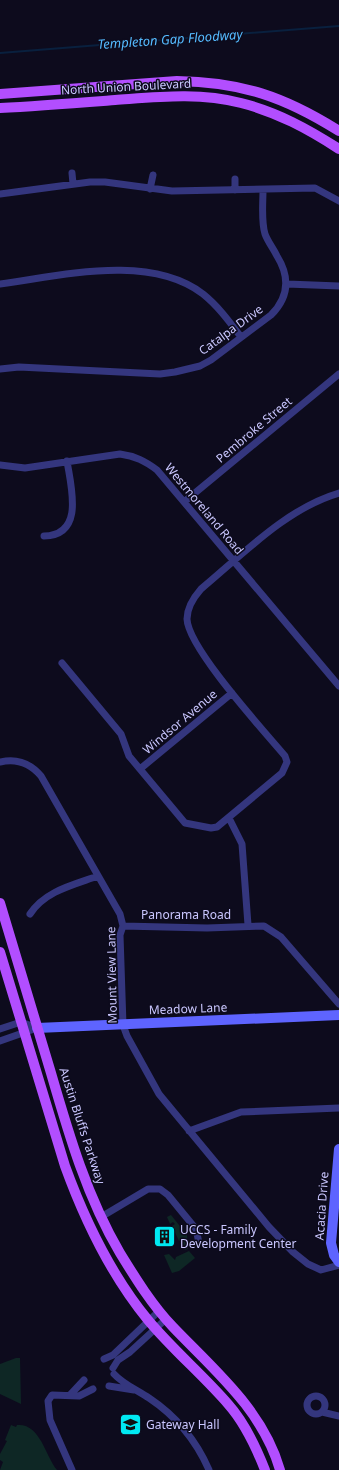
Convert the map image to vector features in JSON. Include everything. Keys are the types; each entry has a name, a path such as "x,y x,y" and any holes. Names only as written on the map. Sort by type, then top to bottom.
{"main road":[{"name":"North Union Boulevard","path":"0,94 178,80 204,81 227,84 277,98 313,115 339,131"},
{"name":"North Union Boulevard","path":"0,108 176,95 222,99 241,102 279,115 304,127 339,149"},
{"name":"Austin Bluffs Parkway","path":"0,903 76,1158 101,1217 120,1253 159,1311 236,1392 248,1407 265,1435 280,1470"},
{"path":"0,952 50,1121 74,1191 108,1263 148,1320 229,1405 253,1443 265,1470"}],"street":[{"path":"72,173 73,184"},
{"path":"150,189 153,175"},
{"path":"235,179 235,190"},
{"path":"0,194 73,184 105,182 172,191 315,188 339,201"},
{"path":"263,190 265,234 282,264 287,284 339,286"},
{"path":"0,284 105,270 130,270 155,274 178,282 201,293 221,310 241,337"},
{"name":"Catalpa Drive","path":"0,369 19,367 160,374 200,366 277,309 285,294 287,284"},
{"name":"Pembroke Street","path":"184,502 339,374"},
{"name":"Westmoreland Road","path":"0,465 25,468 120,454 136,457 157,470 339,686"},
{"path":"44,536 56,536 65,528 72,514 73,501 68,461"},
{"name":"Windsor Avenue","path":"140,769 232,693 196,642 189,628 187,618 188,610 195,595 289,516 318,500 339,493"},
{"path":"62,663 121,734 130,756 185,823 211,828 217,827 229,818 282,773 287,762 285,756 232,693"},
{"name":"Mount View Lane","path":"0,762 8,760 18,761 28,764 38,772 120,914 124,926 120,936 123,1025 127,1036 159,1094 269,1228 293,1252 308,1264 321,1270 339,1265"},
{"path":"229,818 242,844 248,925"},
{"path":"30,914 37,904 50,894 98,876"},
{"name":"Panorama Road","path":"124,926 207,928 248,925 264,926 275,932 339,1004"},
{"name":"Meadow Lane","path":"21,1022 37,1028 339,1015"},
{"path":"0,1029 21,1022"},
{"name":"Meadow Lane","path":"0,1041 24,1034 37,1028"},
{"path":"189,1131 241,1112 339,1108"},
{"name":"Acacia Drive","path":"339,1149 331,1243 334,1255 339,1262"},
{"path":"101,1217 148,1189 160,1189 168,1195 196,1229 199,1243"},
{"path":"104,1359 113,1355 159,1311"},
{"path":"166,1319 130,1352 118,1360 113,1371 134,1390 156,1403 179,1423 197,1446 209,1470"},
{"path":"70,1394 84,1380"},
{"path":"109,1386 134,1390"},
{"path":"72,1470 50,1420 48,1404 52,1395 70,1394 79,1396 93,1389"},
{"path":"322,1412 339,1416"}],"green space":[{"path":"171,1215 187,1235 188,1249 185,1250 180,1243 183,1239 179,1241 172,1226 175,1224 173,1222 170,1224 167,1217"},
{"path":"189,1251 195,1258 179,1271 172,1273 164,1255 169,1254 175,1260 176,1257"},
{"path":"20,1358 21,1404 0,1394 0,1364"},
{"path":"11,1425 16,1427 17,1425 25,1426 37,1434 57,1470 0,1470 3,1462 0,1460 0,1454 7,1441 5,1440"}],"waterway":[{"name":"Templeton Gap Floodway","path":"0,53 339,26"}],"place":[{"name":"UCCS - Family Development Center","path":"165,1237"},
{"name":"Gateway Hall","path":"130,1425"}]}
